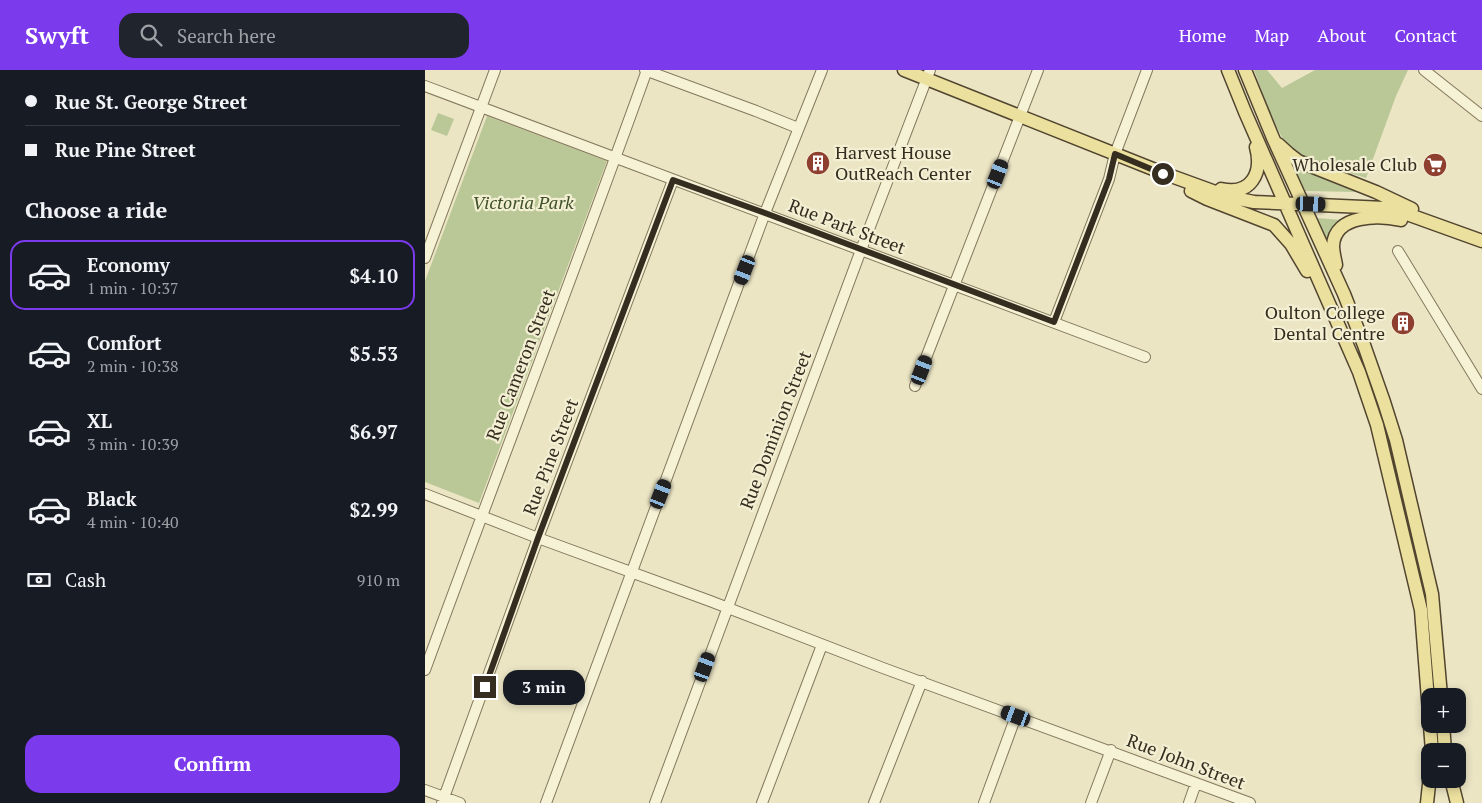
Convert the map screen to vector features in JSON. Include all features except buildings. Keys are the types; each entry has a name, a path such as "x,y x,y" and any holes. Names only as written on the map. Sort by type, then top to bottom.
{"main road":[{"path":"904,70 929,74 1021,116 1163,174 1238,200 1385,208 1481,240"},
{"path":"1228,70 1352,355 1377,425 1421,610 1431,743"},
{"path":"1245,70 1273,138 1343,294 1379,385 1398,450 1432,594 1440,688"},
{"path":"1163,174 1194,180 1228,191 1241,189 1249,184 1256,175 1259,162 1245,112"},
{"path":"1273,138 1289,154 1303,163 1376,192 1481,240"},
{"path":"1163,174 1202,197 1265,221 1280,230 1296,250 1352,355"},
{"path":"1343,294 1333,246 1339,230 1353,221 1376,217 1399,219 1481,240"},
{"path":"1427,803 1429,788"},
{"path":"1434,788 1435,803"},
{"path":"1449,788 1450,803"},
{"path":"1452,788 1457,803"}],"street":[{"path":"425,258 495,70"},
{"path":"646,70 798,128"},
{"name":"Rue Cameron Street","path":"425,670 481,515 616,158 646,70"},
{"path":"546,803 765,213 822,70"},
{"path":"915,386 1038,70"},
{"path":"1054,322 1109,179 1115,154 1147,70"},
{"path":"1424,70 1482,116"},
{"name":"Rue Dominion Street","path":"655,803 861,250 929,74"},
{"name":"Rue Park Street","path":"425,86 1145,357"},
{"name":"Rue Pine Street","path":"443,800 538,538 673,180"},
{"path":"1398,250 1482,390"},
{"path":"425,494 632,572"},
{"name":"Rue John Street","path":"632,572 822,645 1111,750 1250,803"},
{"path":"762,803 822,645"},
{"path":"874,803 921,681"},
{"path":"985,803 1016,716"},
{"path":"1091,803 1111,750"},
{"path":"1189,803 1196,783"},
{"path":"425,790 443,800 460,803"}],"green space":[{"path":"1254,70 1267,70 1282,88 1315,70 1408,70 1396,96 1366,178 1313,162 1290,147 1271,116"},
{"path":"438,113 454,119 447,136 431,130"},
{"name":"Victoria Park","path":"487,116 607,161 479,503 425,482 425,281"},
{"path":"1297,165 1359,189 1358,192 1305,191 1295,170"},
{"path":"1317,218 1342,220 1328,240"}],"place":[{"name":"Harvest House OutReach Center","path":"818,163"},
{"name":"Wholesale Club","path":"1435,165"},
{"name":"Oulton College Dental Centre","path":"1403,323"}],"route":[{"path":"485,687 538,538 673,180 1054,322 1109,179 1115,154 1163,174"}]}
